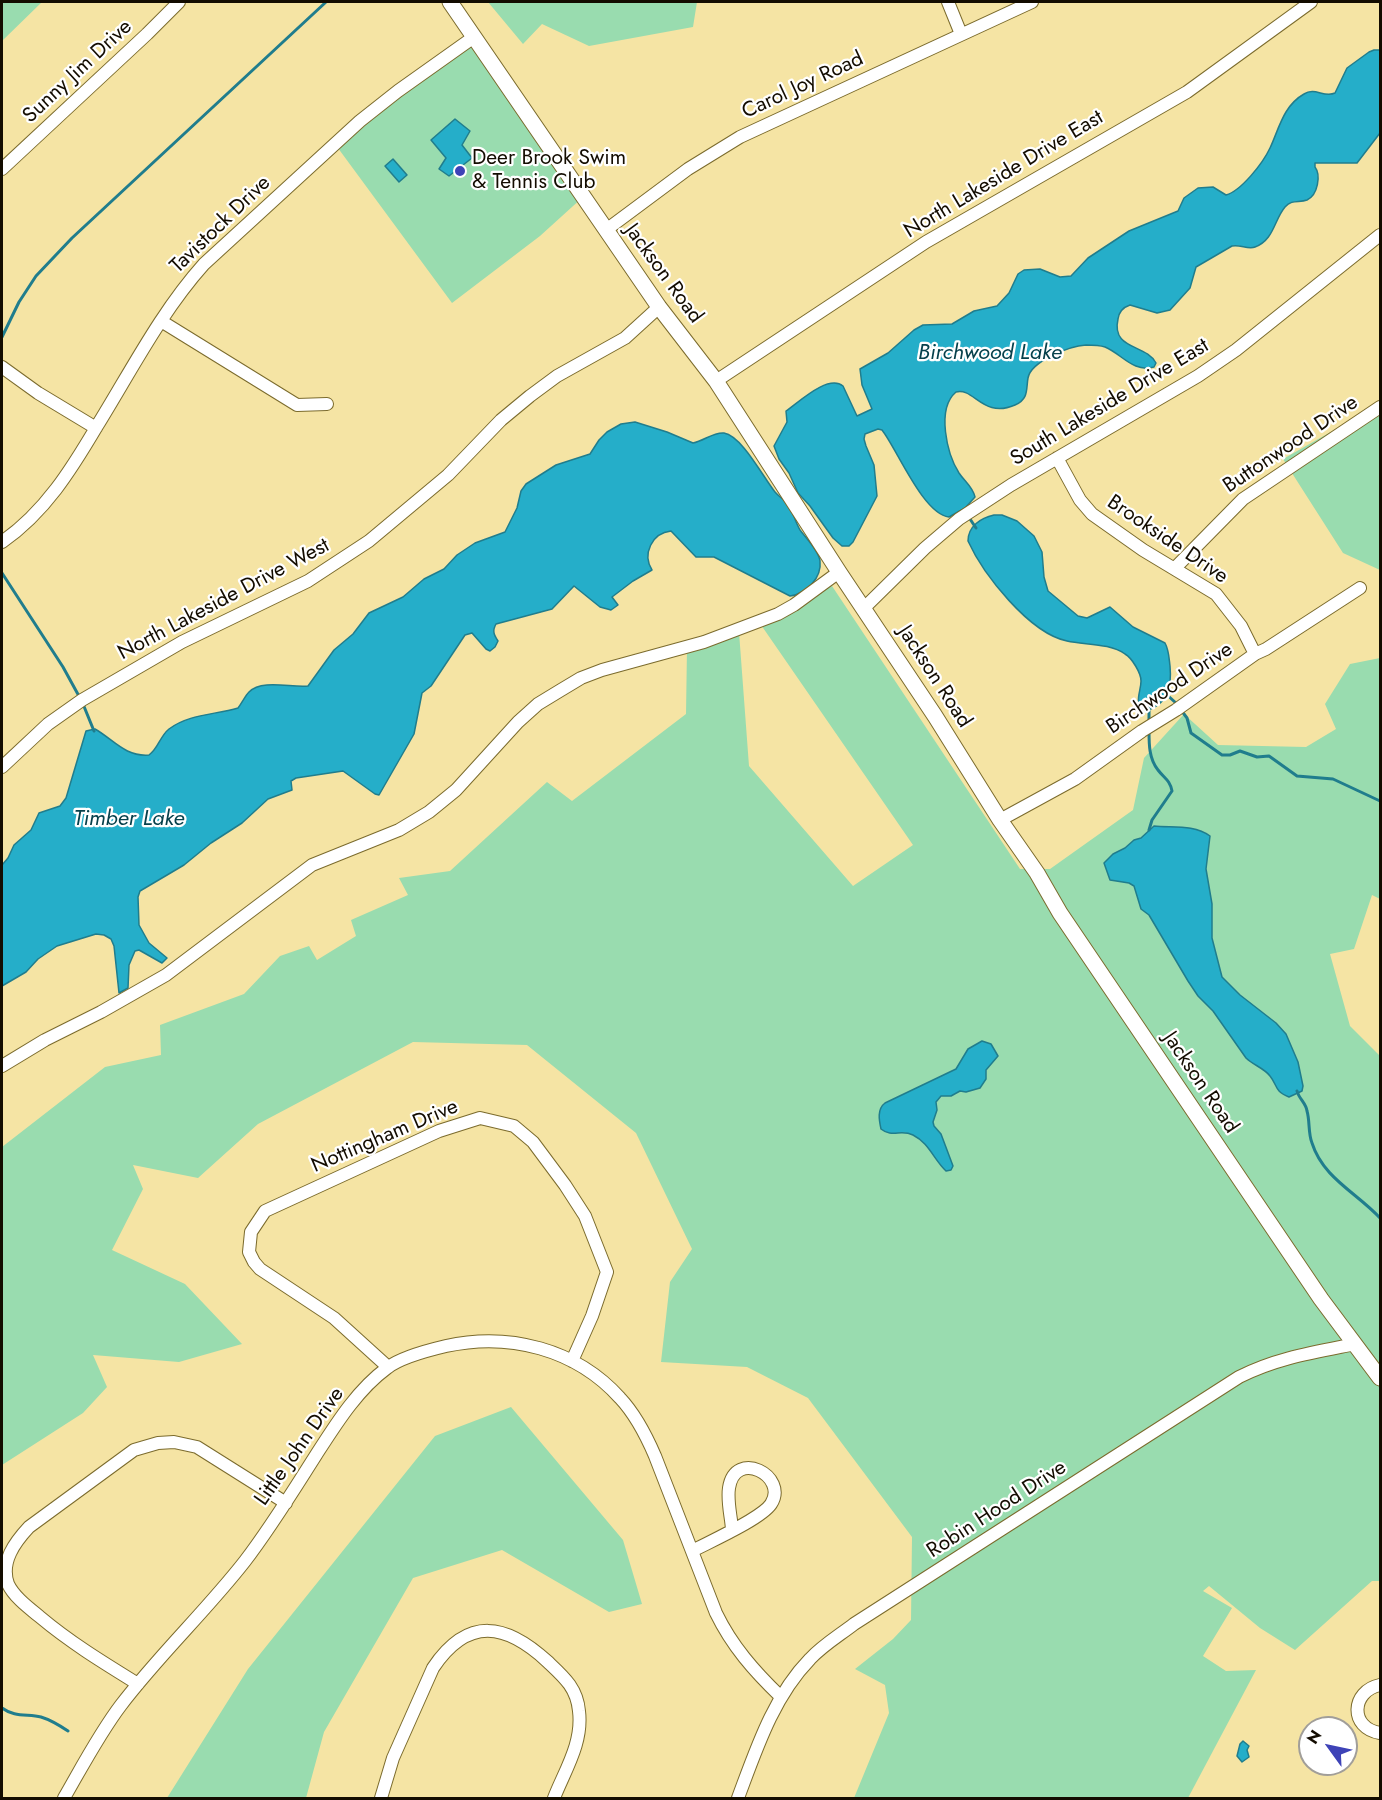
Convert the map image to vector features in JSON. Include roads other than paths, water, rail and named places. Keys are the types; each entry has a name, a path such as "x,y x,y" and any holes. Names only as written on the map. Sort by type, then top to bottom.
{"street":[{"name":"Sunny Jim Drive","path":"2,169 179,2"},
{"name":"Jackson Road","path":"450,2 658,307 716,381 935,716 1000,820 1037,873 1059,913 1294,1260 1380,1378"},
{"path":"948,2 961,34"},
{"name":"Carol Joy Road","path":"606,230 688,169 740,137 1032,2"},
{"name":"North Lakeside Drive East","path":"716,381 926,242 1187,92 1311,2"},
{"name":"Tavistock Drive","path":"2,542 53,494 72,468 161,321 182,289 204,264 351,129 398,91 474,37"},
{"name":"South Lakeside Drive East","path":"864,608 925,548 972,510 1198,376 1236,350 1380,235"},
{"name":"North Lakeside Drive West","path":"2,767 48,724 82,700 182,642 308,581 360,548 448,475 501,420 536,391 557,376 625,338 658,307"},
{"path":"161,321 297,405 327,404"},
{"path":"2,367 38,393 96,428"},
{"name":"Buttonwood Drive","path":"1175,568 1235,505 1380,407"},
{"name":"Brookside Drive","path":"1057,458 1080,500 1092,514 1216,594 1241,626 1255,654"},
{"path":"2,1066 165,975 312,865 399,830 429,812 456,790 518,722 538,704 581,678 704,642 778,614 839,572"},
{"name":"Birchwood Drive","path":"1000,820 1076,779 1255,654 1360,588"},
{"name":"Nottingham Drive","path":"388,1367 334,1318 260,1269 249,1252 251,1232 266,1211 439,1131 480,1118 514,1126 533,1143 585,1216 607,1272 596,1306 572,1361"},
{"name":"Little John Drive","path":"64,1798 100,1735 138,1684 244,1561 286,1503 349,1406 388,1367 438,1347 466,1341 487,1340 527,1344 572,1361 605,1383 633,1413 655,1456 727,1637 761,1678 781,1697"},
{"name":"Robin Hood Drive","path":"738,1798 767,1722 781,1697 810,1659 855,1624 1239,1377 1282,1359 1355,1344"},
{"path":"138,1684 74,1645 16,1595 8,1583 6,1571 12,1547 20,1536 28,1527 134,1450 158,1443 174,1442 197,1446 286,1503"},
{"path":"692,1551 753,1519 771,1504 774,1495 772,1483 758,1468 748,1467 739,1470 733,1477 729,1487 732,1529"},
{"path":"381,1798 393,1758 433,1668 462,1638 484,1630 510,1635 530,1645 566,1679 573,1689 579,1710 578,1742 554,1798"},
{"path":"1380,1685 1371,1687 1365,1692 1359,1702 1358,1713 1366,1727 1380,1733"}],"water":[{"name":"Birchwood Lake","path":"1374,50 1380,50 1380,133 1357,163 1315,163 1318,180 1314,194 1307,200 1293,202 1285,207 1270,235 1261,244 1252,248 1232,246 1196,267 1190,288 1170,310 1157,313 1130,305 1121,312 1117,329 1120,336 1124,342 1151,357 1156,363 1154,367 1140,367 1105,347 1086,345 1061,351 1043,360 1028,378 1025,397 1015,405 995,408 987,406 968,394 956,392 946,409 948,444 959,473 975,497 965,508 949,517 939,513 920,493 882,430 878,429 865,434 866,446 874,465 877,496 849,546 842,546 833,538 798,493 774,446 787,422 786,411 822,386 837,383 843,386 857,416 872,409 862,385 860,369 888,353 914,330 923,325 952,324 974,311 997,306 1009,293 1018,274 1024,270 1040,269 1060,277 1071,276 1088,258 1129,231 1178,211 1184,198 1198,188 1213,187 1226,195 1232,192 1251,176 1262,161 1286,111 1297,99 1308,92 1335,93 1347,68"},
{"path":"455,119 470,131 462,145 472,158 449,176 439,169 446,158 431,140"},
{"path":"393,159 407,175 399,182 385,166"},
{"name":"Timber Lake","path":"635,422 693,443 720,433 738,441 775,492 789,506 800,530 817,553 820,567 812,584 802,592 790,596 714,557 696,557 671,531 664,533 654,540 649,551 649,564 652,570 612,597 618,605 611,610 600,607 574,586 552,609 496,624 494,633 498,641 490,651 472,633 465,635 431,686 422,693 414,734 379,795 343,771 296,778 291,781 292,790 268,799 242,823 211,843 184,865 140,891 138,897 139,925 149,943 167,958 162,963 139,950 135,951 129,965 128,988 119,993 114,946 111,939 96,934 57,946 38,959 26,972 2,986 2,865 14,845 31,830 39,813 60,806 66,798 86,731 95,729 126,750 149,755 169,729 185,720 238,708 255,688 269,685 308,686 334,650 353,634 369,613 403,597 424,579 444,569 457,555 475,543 505,532 526,484 556,465 590,454 607,432 621,424"},
{"path":"994,515 1002,515 1017,521 1034,536 1042,552 1044,577 1048,591 1078,616 1087,618 1110,607 1133,627 1165,643 1169,657 1170,681 1164,700 1145,711 1138,701 1141,681 1139,674 1128,656 1112,648 1067,641 1052,636 1023,615 1009,600 984,569 968,541 970,531 976,524"},
{"path":"1154,826 1190,828 1210,836 1206,869 1212,904 1212,938 1222,977 1286,1034 1298,1062 1302,1091 1289,1097 1284,1095 1268,1073 1246,1058 1213,1011 1198,996 1149,915 1141,909 1134,886 1110,880 1104,863 1113,854 1141,838"},
{"path":"982,1041 991,1044 998,1056 986,1070 986,1079 980,1088 966,1092 960,1091 951,1096 941,1096 936,1102 934,1126 941,1134 953,1166 951,1170 946,1171 919,1138 909,1133 889,1133 881,1129 880,1111 885,1103 956,1069 968,1049"},
{"path":"1243,1741 1249,1746 1247,1750 1249,1757 1242,1762 1237,1756"}],"waterway":[{"path":"2,337 19,302 36,276 72,238 326,2"},
{"path":"968,516 976,528"},
{"path":"2,573 63,667 80,698"},
{"path":"1165,693 1177,704"},
{"path":"83,704 94,731"},
{"path":"1149,707 1149,721"},
{"path":"1181,710 1187,718 1191,733 1222,755 1240,751 1257,757 1269,756 1297,776 1333,779 1380,801"},
{"path":"1149,731 1151,756 1172,791 1152,820 1149,830"},
{"path":"1297,1091 1306,1108 1312,1143 1324,1166 1332,1176 1380,1218"},
{"path":"2,1708 16,1714 45,1718 68,1731"}],"place":[{"name":"Deer Brook Swim & Tennis Club","path":"460,171"}]}
